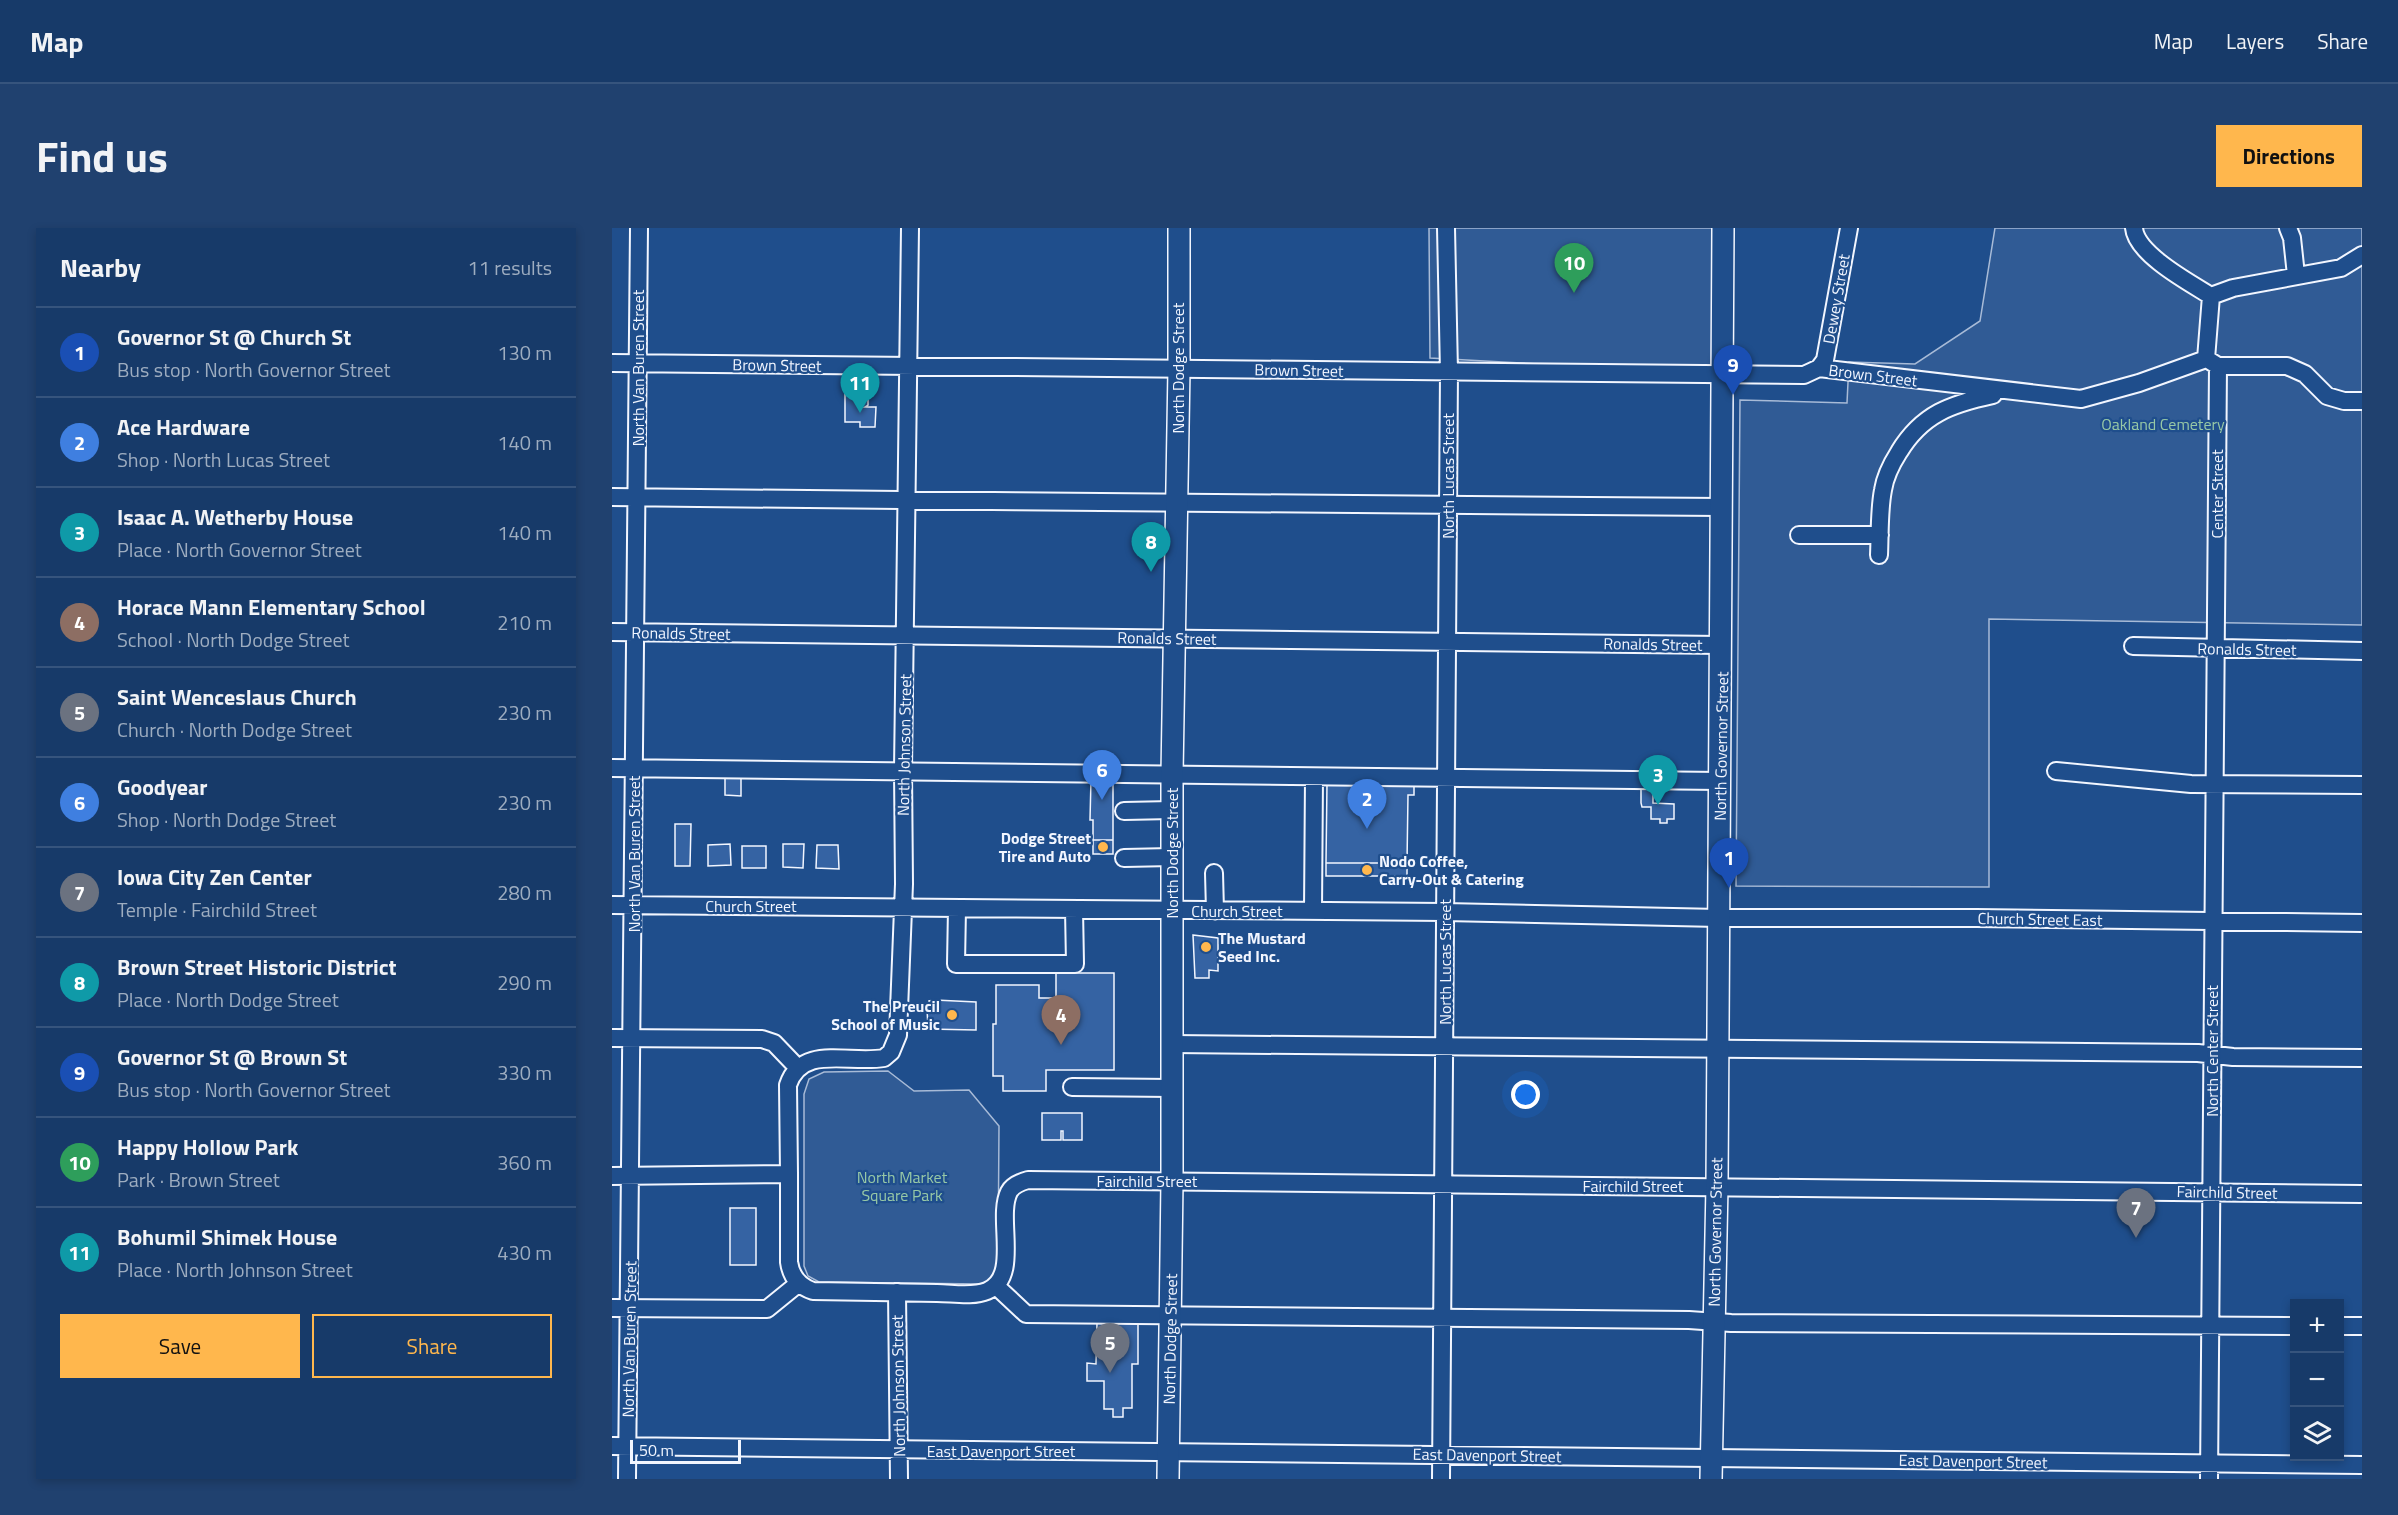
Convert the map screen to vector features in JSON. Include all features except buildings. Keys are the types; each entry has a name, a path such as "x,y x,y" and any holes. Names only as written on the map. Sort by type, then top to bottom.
{"main road":[{"name":"North Dodge Street","path":"1168,1479 1172,1181 1172,774 1179,369 1179,228"},
{"name":"North Governor Street","path":"1711,1469 1722,645 1723,228"}],"street":[{"name":"North Van Buren Street","path":"627,1479 620,1446 620,1309 631,1176 639,228"},
{"name":"North Johnson Street","path":"797,1067 811,1060 884,1058 891,1052 898,1035 903,907 910,228"},
{"name":"North Lucas Street","path":"1441,1479 1449,372 1446,228"},
{"name":"Dewey Street","path":"1819,368 1825,360 1849,228"},
{"path":"2134,228 2143,248 2211,297 2233,288 2342,268 2362,255"},
{"path":"2288,228 2292,238 2296,275"},
{"name":"Center Street","path":"2211,297 2216,622"},
{"name":"Brown Street","path":"612,363 1804,375 1819,368 1984,390 2081,399 2212,363 2287,366 2305,374 2326,396 2344,401 2362,401"},
{"path":"1879,555 1883,488 1893,462 1906,440 1924,420 1952,406 2008,392"},
{"path":"612,496 1448,507 1722,507"},
{"path":"1799,535 1880,535"},
{"name":"North Center Street","path":"2209,1471 2216,622"},
{"name":"Ronalds Street","path":"612,632 1722,645"},
{"name":"Ronalds Street","path":"2133,646 2362,651"},
{"path":"612,768 1720,781"},
{"path":"2056,771 2191,784 2362,785"},
{"path":"1313,911 1314,777"},
{"path":"1124,811 1172,810"},
{"path":"1124,858 1172,857"},
{"path":"1214,873 1215,910"},
{"name":"Church Street","path":"612,905 1445,912 1719,918"},
{"path":"957,908 956,964 1074,964 1074,909"},
{"name":"Church Street East","path":"1719,918 2362,924"},
{"path":"612,1038 762,1039 774,1042 797,1067 788,1085 789,1262 791,1273 799,1283 813,1291 971,1293 986,1292 996,1286 1026,1314 2290,1326"},
{"path":"1172,1044 2362,1058"},
{"path":"1072,1087 1172,1088"},
{"path":"612,1176 789,1174"},
{"name":"Fairchild Street","path":"996,1286 1005,1266 1006,1204 1009,1192 1028,1180 2362,1194"},
{"path":"620,1309 767,1309 799,1283"},
{"name":"North Johnson Street","path":"897,1292 899,1479"},
{"path":"2344,1326 2362,1326"},
{"name":"East Davenport Street","path":"620,1446 899,1451 1441,1454 1711,1469 2209,1471 2362,1465"}],"shaded area":[{"path":"1429,228 1716,228 1722,374 1430,358"},
{"name":"Oakland Cemetery","path":"1995,228 2362,228 2362,625 1989,619 1989,887 1736,886 1740,400 1847,403 1849,362 1915,364 1980,321"},
{"name":"North Market Square Park","path":"888,1071 914,1091 969,1090 999,1126 998,1269 993,1280 981,1284 819,1282 808,1276 804,1266 804,1094 809,1079 824,1072"}],"place":[{"name":"Happy Hollow Park","path":"1574,293"},
{"name":"Governor St @ Brown St","path":"1733,395"},
{"name":"Bohumil Shimek House","path":"860,413"},
{"name":"Brown Street Historic District","path":"1151,572"},
{"name":"Goodyear","path":"1102,800"},
{"name":"Isaac A. Wetherby House","path":"1658,805"},
{"name":"Ace Hardware","path":"1367,829"},
{"name":"Dodge Street Tire and Auto","path":"1103,847"},
{"name":"Nodo Coffee, Carry-Out & Catering","path":"1367,870"},
{"name":"Governor St @ Church St","path":"1729,888"},
{"name":"The Mustard Seed Inc.","path":"1206,947"},
{"name":"The Preucil School of Music","path":"952,1015"},
{"name":"Horace Mann Elementary School","path":"1061,1045"},
{"name":"Iowa City Zen Center","path":"2136,1238"},
{"name":"Saint Wenceslaus Church","path":"1110,1373"}]}
